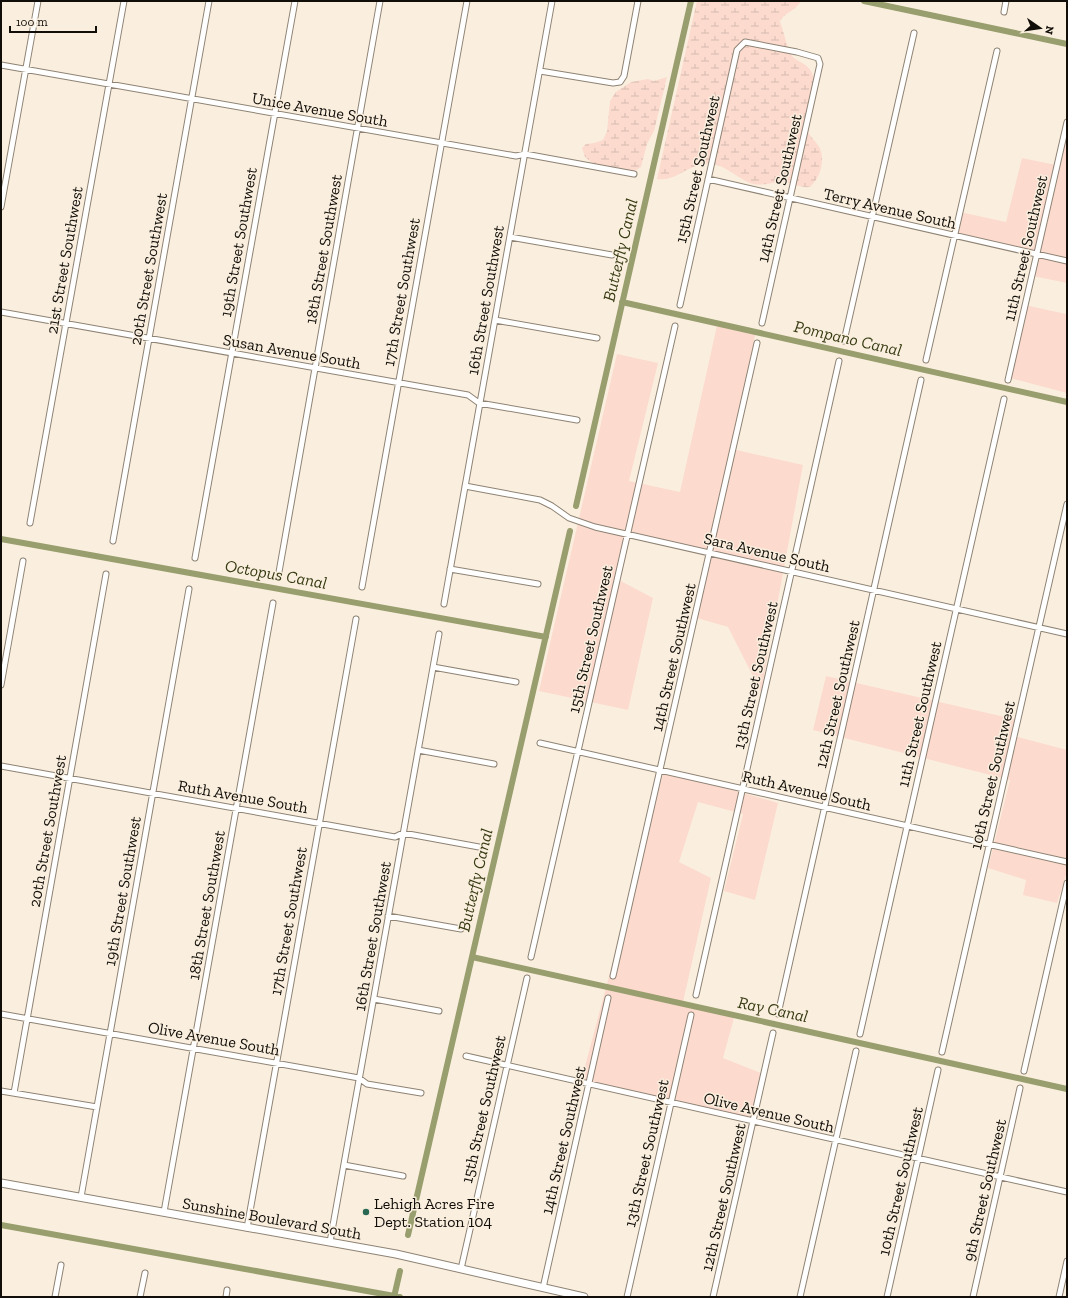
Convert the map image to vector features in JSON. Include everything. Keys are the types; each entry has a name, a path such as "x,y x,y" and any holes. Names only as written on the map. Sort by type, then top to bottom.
{"street":[{"path":"1,207 38,1"},
{"name":"21st Street Southwest","path":"30,523 124,1"},
{"name":"20th Street Southwest","path":"113,541 209,1"},
{"name":"19th Street Southwest","path":"195,558 295,1"},
{"name":"18th Street Southwest","path":"279,572 380,1"},
{"name":"17th Street Southwest","path":"362,587 466,1"},
{"name":"16th Street Southwest","path":"444,604 552,1"},
{"path":"540,71 614,83 620,82 624,76 638,1"},
{"path":"1004,12 1006,1"},
{"path":"844,340 914,33"},
{"name":"15th Street Southwest","path":"680,305 737,50 745,42 797,52 818,58"},
{"path":"926,360 997,51"},
{"name":"14th Street Southwest","path":"762,323 820,64 818,58"},
{"name":"Unice Avenue South","path":"1,64 441,144 516,156 525,154 634,174"},
{"name":"11th Street Southwest","path":"1008,380 1067,122"},
{"name":"Terry Avenue South","path":"708,180 1067,261"},
{"path":"510,237 612,255"},
{"name":"Susan Avenue South","path":"1,312 468,395 480,403 577,420"},
{"path":"495,320 597,338"},
{"name":"15th Street Southwest","path":"531,957 675,326"},
{"name":"14th Street Southwest","path":"614,976 757,343"},
{"name":"13th Street Southwest","path":"696,995 839,362"},
{"name":"12th Street Southwest","path":"778,1014 922,380"},
{"name":"11th Street Southwest","path":"860,1034 1004,399"},
{"name":"Sara Avenue South","path":"465,486 540,500 546,502 575,521 595,527 1067,634"},
{"name":"10th Street Southwest","path":"942,1052 1067,504"},
{"path":"1,685 23,561"},
{"path":"450,569 538,584"},
{"name":"20th Street Southwest","path":"14,1093 106,574"},
{"name":"19th Street Southwest","path":"81,1197 189,589"},
{"name":"18th Street Southwest","path":"164,1212 273,603"},
{"name":"17th Street Southwest","path":"247,1228 356,619"},
{"name":"16th Street Southwest","path":"330,1242 439,634"},
{"path":"433,667 516,682"},
{"name":"Ruth Avenue South","path":"540,743 1067,862"},
{"path":"418,750 494,764"},
{"name":"Ruth Avenue South","path":"1,766 395,837 403,833 479,847"},
{"path":"1024,1071 1067,883"},
{"path":"388,916 461,929"},
{"name":"15th Street Southwest","path":"460,1269 526,978"},
{"name":"14th Street Southwest","path":"543,1288 608,998"},
{"path":"374,999 439,1011"},
{"name":"Olive Avenue South","path":"1,1014 276,1062 359,1078 367,1084 421,1093"},
{"name":"13th Street Southwest","path":"627,1297 691,1015"},
{"name":"12th Street Southwest","path":"713,1297 773,1033"},
{"path":"800,1297 856,1051"},
{"name":"Olive Avenue South","path":"466,1056 1067,1192"},
{"name":"10th Street Southwest","path":"886,1297 938,1070"},
{"name":"9th Street Southwest","path":"973,1297 1020,1088"},
{"path":"1,1090 97,1107"},
{"path":"344,1165 404,1176"},
{"name":"Sunshine Boulevard South","path":"1,1183 396,1254 584,1297"},
{"path":"1059,1297 1067,1261"},
{"path":"55,1297 60,1265"},
{"path":"140,1297 145,1273"},
{"path":"226,1297 227,1290"}],"green space":[{"path":"697,1 801,1 780,21 790,53 794,58 810,69 813,78 814,85 806,125 808,133 820,148 822,161 819,175 810,187 803,187 783,182 754,184 745,181 722,167 712,164 704,164 691,168 671,178 657,179"},
{"path":"667,77 654,131 647,144 641,167 635,171 626,172 592,163 585,157 582,148 586,144 603,140 607,131 610,101 616,92 631,82 648,79 654,81"},
{"path":"1067,120 1067,283 1033,276 1038,255 953,235 960,212 1006,222 1022,158 1056,165"},
{"path":"1025,305 1066,314 1067,310 1067,393 1006,377"},
{"path":"718,321 756,330 732,449 803,465 761,692 728,627 697,618 710,556 625,537 615,578 653,598 628,710 539,691 617,354 658,363 629,481 680,492"},
{"path":"826,676 1018,720 1014,736 1067,750 1067,872 1057,903 1023,895 1026,880 988,868 1010,780 813,730"},
{"path":"664,770 778,803 755,900 724,891 743,814 698,802 679,862 711,878 683,1002 734,1018 723,1058 766,1075 756,1118 580,1085"}],"waterway":[{"name":"Butterfly Canal","path":"576,506 691,1"},
{"path":"864,1 1067,44"},
{"name":"Pompano Canal","path":"622,302 1067,402"},
{"name":"Butterfly Canal","path":"408,1235 570,531"},
{"name":"Octopus Canal","path":"1,539 546,637"},
{"name":"Ray Canal","path":"472,957 1067,1089"},
{"path":"1,1225 400,1297"},
{"name":"Butterfly Canal","path":"394,1297 400,1271"}],"place":[{"name":"Lehigh Acres Fire Dept. Station 104","path":"366,1212"}]}
